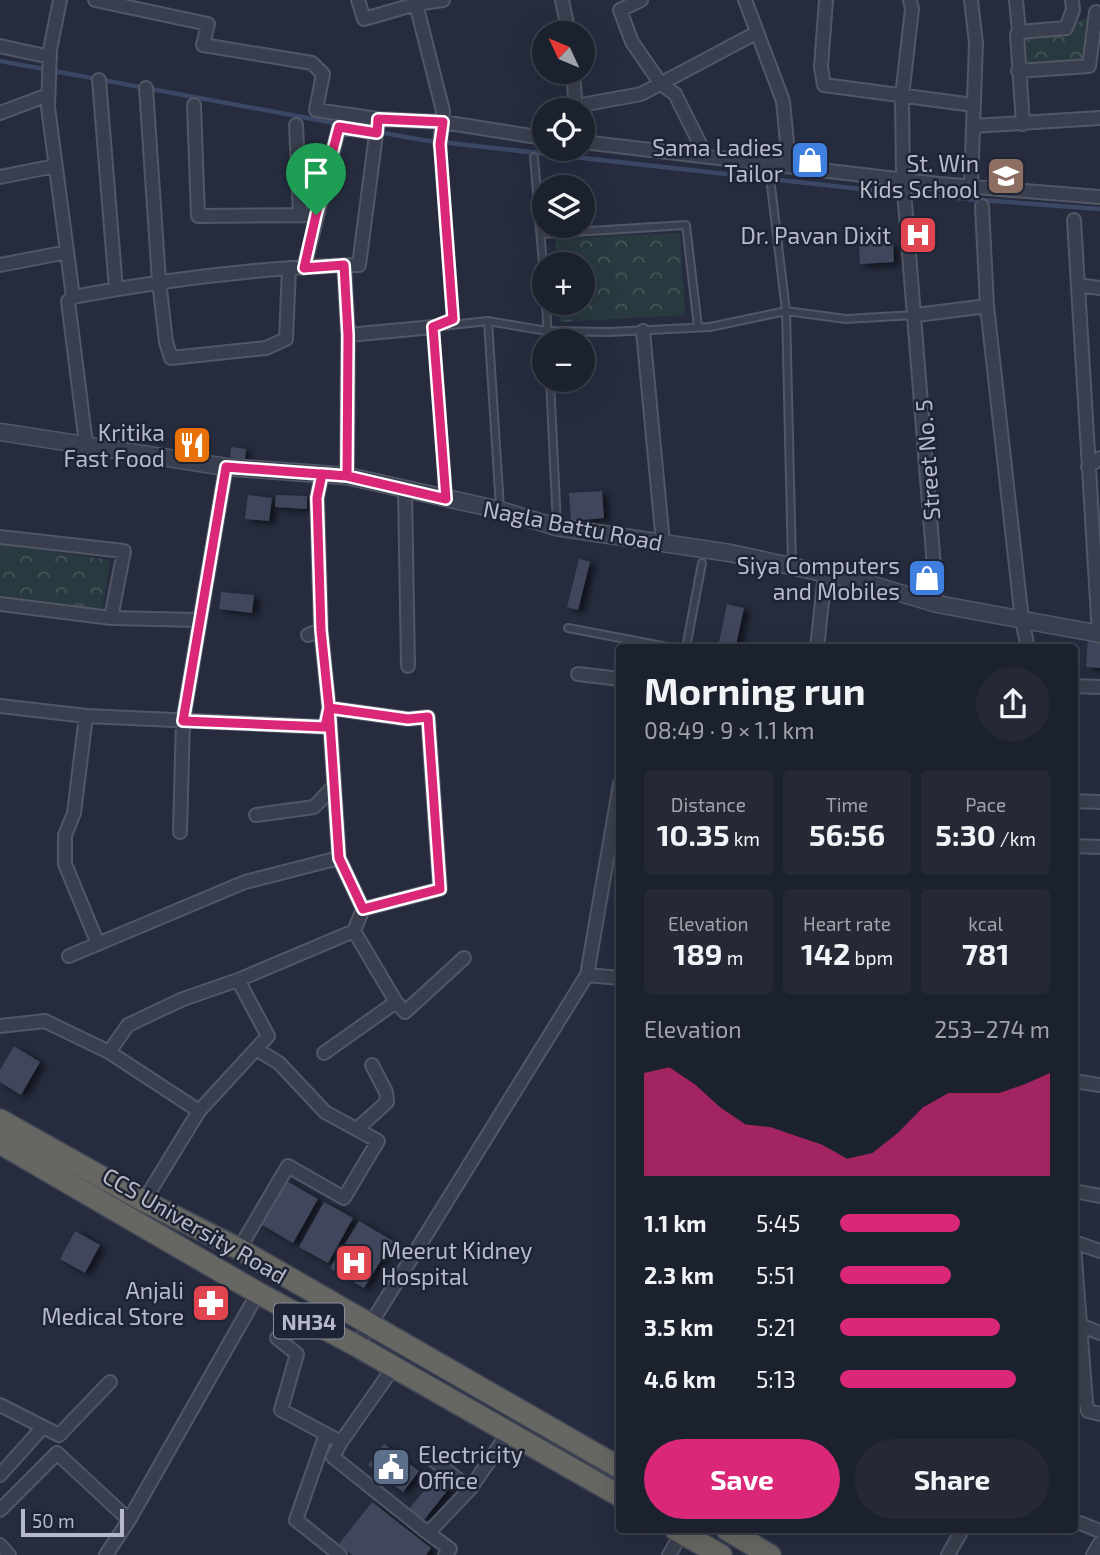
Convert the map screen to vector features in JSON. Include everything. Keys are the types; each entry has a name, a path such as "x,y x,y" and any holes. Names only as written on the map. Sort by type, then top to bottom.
{"highway":[{"name":"CCS University Road","path":"0,1120 144,1201 239,1249 616,1466"},
{"name":"CCS University Road","path":"0,1143 258,1293 357,1346 616,1494"},
{"path":"682,1533 721,1555"},
{"path":"752,1536 771,1555"}],"street":[{"path":"60,0 50,59 48,91 73,297"},
{"path":"95,0 208,24 203,45 312,63 323,74 316,110 377,126"},
{"path":"358,0 364,19 415,2 443,0"},
{"path":"562,0 566,21"},
{"path":"641,0 620,10 632,43 661,84 675,94 706,156"},
{"path":"745,0 783,102 789,164"},
{"path":"826,0 821,68 824,85 973,105"},
{"name":"Street No. 5","path":"911,0 902,96 904,187 937,604"},
{"path":"971,0 976,43 971,185"},
{"path":"1016,0 1023,124"},
{"path":"415,2 443,111 440,144"},
{"path":"1018,71 1089,66 1098,12 1072,5 1066,28 1019,32"},
{"path":"595,104 641,94 756,33"},
{"path":"0,46 50,59"},
{"path":"99,80 116,289"},
{"path":"146,88 159,281 166,342 171,358 266,348 286,339 289,268"},
{"path":"0,113 48,91"},
{"path":"194,105 198,216 316,215"},
{"path":"973,126 1100,118"},
{"path":"296,125 300,214"},
{"path":"86,444 68,301 73,297 159,281 289,268 359,265 377,126"},
{"path":"304,268 339,127 442,126 532,137"},
{"path":"595,143 789,164 904,187 971,185 1100,197"},
{"path":"0,177 55,166"},
{"path":"982,206 988,306 1022,620 1027,644"},
{"path":"1074,220 1100,634"},
{"path":"0,265 67,252"},
{"path":"344,265 348,335 347,476"},
{"path":"1078,285 1100,288"},
{"path":"916,315 988,306"},
{"path":"348,335 433,327"},
{"path":"643,331 663,543"},
{"name":"Nagla Battu Road","path":"0,432 226,467 347,476 500,510 556,527 730,553 860,580 937,604 1100,634"},
{"path":"1088,467 1100,458"},
{"path":"180,832 183,721 226,467"},
{"path":"109,1052 128,1025 183,999 238,980 354,931 363,909 339,858 321,630 317,498 322,474"},
{"path":"405,489 408,666"},
{"path":"0,537 124,551 111,618"},
{"path":"817,644 825,574"},
{"path":"0,604 111,618 199,620"},
{"path":"308,635 321,630"},
{"path":"578,674 616,678"},
{"path":"1078,686 1100,687"},
{"path":"0,706 86,716 325,727 329,708"},
{"path":"329,708 408,719 428,717 440,889 363,909"},
{"path":"86,716 74,813 65,835 65,864 99,944"},
{"path":"256,816 314,807 334,786"},
{"path":"1078,800 1100,802"},
{"path":"357,1346 587,975 616,810"},
{"path":"1078,846 1100,847"},
{"path":"69,956 246,882 339,858"},
{"path":"354,931 405,1013 464,958"},
{"path":"587,975 616,978"},
{"path":"144,1201 198,1111 268,1036 238,980"},
{"path":"324,1053 396,1002"},
{"path":"0,1026 45,1021 109,1052 198,1111"},
{"path":"239,1249 288,1166 344,1198 378,1141 325,1112 279,1063 256,1049"},
{"path":"356,1129 387,1102 386,1092 372,1065"},
{"path":"1078,1082 1100,1085"},
{"path":"1078,1192 1100,1196"},
{"path":"1078,1244 1100,1251"},
{"path":"123,1555 108,1551 129,1520 258,1293"},
{"path":"1078,1324 1100,1333"},
{"path":"1078,1333 1088,1411 1100,1414"},
{"path":"276,1338 297,1354 281,1410 341,1442"},
{"path":"393,1368 333,1457 450,1549 444,1555"},
{"path":"0,1405 59,1435 110,1382"},
{"path":"0,1475 43,1427"},
{"path":"428,1533 470,1489 509,1432"},
{"path":"326,1434 296,1520 340,1555"},
{"path":"0,1510 57,1453 129,1520"},
{"path":"430,1458 470,1489"},
{"path":"1080,1523 1100,1531"},
{"path":"669,1555 678,1533"},
{"path":"948,1555 960,1533"},
{"path":"1093,1555 1100,1543"},
{"path":"0,1545 9,1555"}],"lane":[{"path":"433,327 453,319 440,144"},
{"path":"769,169 786,311 792,566"},
{"path":"595,231 686,225 698,327"},
{"path":"595,331 698,327 786,311 846,319 916,315"},
{"path":"433,327 488,321 535,329"},
{"path":"488,321 500,510"},
{"path":"433,327 446,499"},
{"path":"550,392 556,527"},
{"path":"687,644 702,564"},
{"path":"568,628 652,644"}],"green space":[{"path":"1082,19 1093,19 1088,63 1017,65 1017,34 1064,32"},
{"path":"680,233 685,315 560,322 560,315 595,315 595,252 557,252 556,239"},
{"path":"0,544 110,560 102,611 0,596"}],"building":[{"path":"893,243 894,262 860,264 859,245"},
{"path":"231,447 246,449 245,459 230,457"},
{"path":"602,491 604,518 571,521 569,493"},
{"path":"248,495 272,498 269,521 245,519"},
{"path":"276,495 307,496 307,509 275,507"},
{"path":"579,559 590,562 578,610 567,607"},
{"path":"221,592 254,595 252,613 219,609"},
{"path":"727,604 744,608 736,644 719,642"},
{"path":"1088,636 1100,636 1100,668 1086,667"},
{"path":"14,1046 40,1062 21,1095 0,1082 0,1070"},
{"path":"285,1180 318,1199 293,1243 259,1223"},
{"path":"324,1202 353,1218 328,1263 299,1247"},
{"path":"359,1221 393,1241 364,1288 330,1268"},
{"path":"75,1231 100,1245 85,1273 60,1259"},
{"path":"384,1444 419,1471 403,1492 368,1465"},
{"path":"437,1475 451,1486 424,1520 409,1509"},
{"path":"372,1502 431,1548 426,1555 352,1555 339,1544"}],"waterway":[{"path":"0,61 340,124"},
{"path":"379,132 422,140 914,195 1100,209"}],"place":[{"name":"Sama Ladies Tailor","path":"810,160"},
{"name":"St. Win Kids School","path":"1006,176"},
{"name":"Dr. Pavan Dixit","path":"918,235"},
{"name":"Kritika Fast Food","path":"192,445"},
{"name":"Siya Computers and Mobiles","path":"927,578"},
{"name":"Meerut Kidney Hospital","path":"354,1263"},
{"name":"Anjali Medical Store","path":"211,1303"},
{"name":"Electricity Office","path":"391,1467"}],"route":[{"path":"316,215 304,268 344,265 348,335 347,476 322,474 317,498 318,555 321,630 329,708 339,858 363,909 440,889 428,717 408,719 329,708 325,727 183,721 226,467 322,474 347,476 446,499 433,327 453,319 440,144 443,122 378,119 377,133 339,127 316,215"}]}
